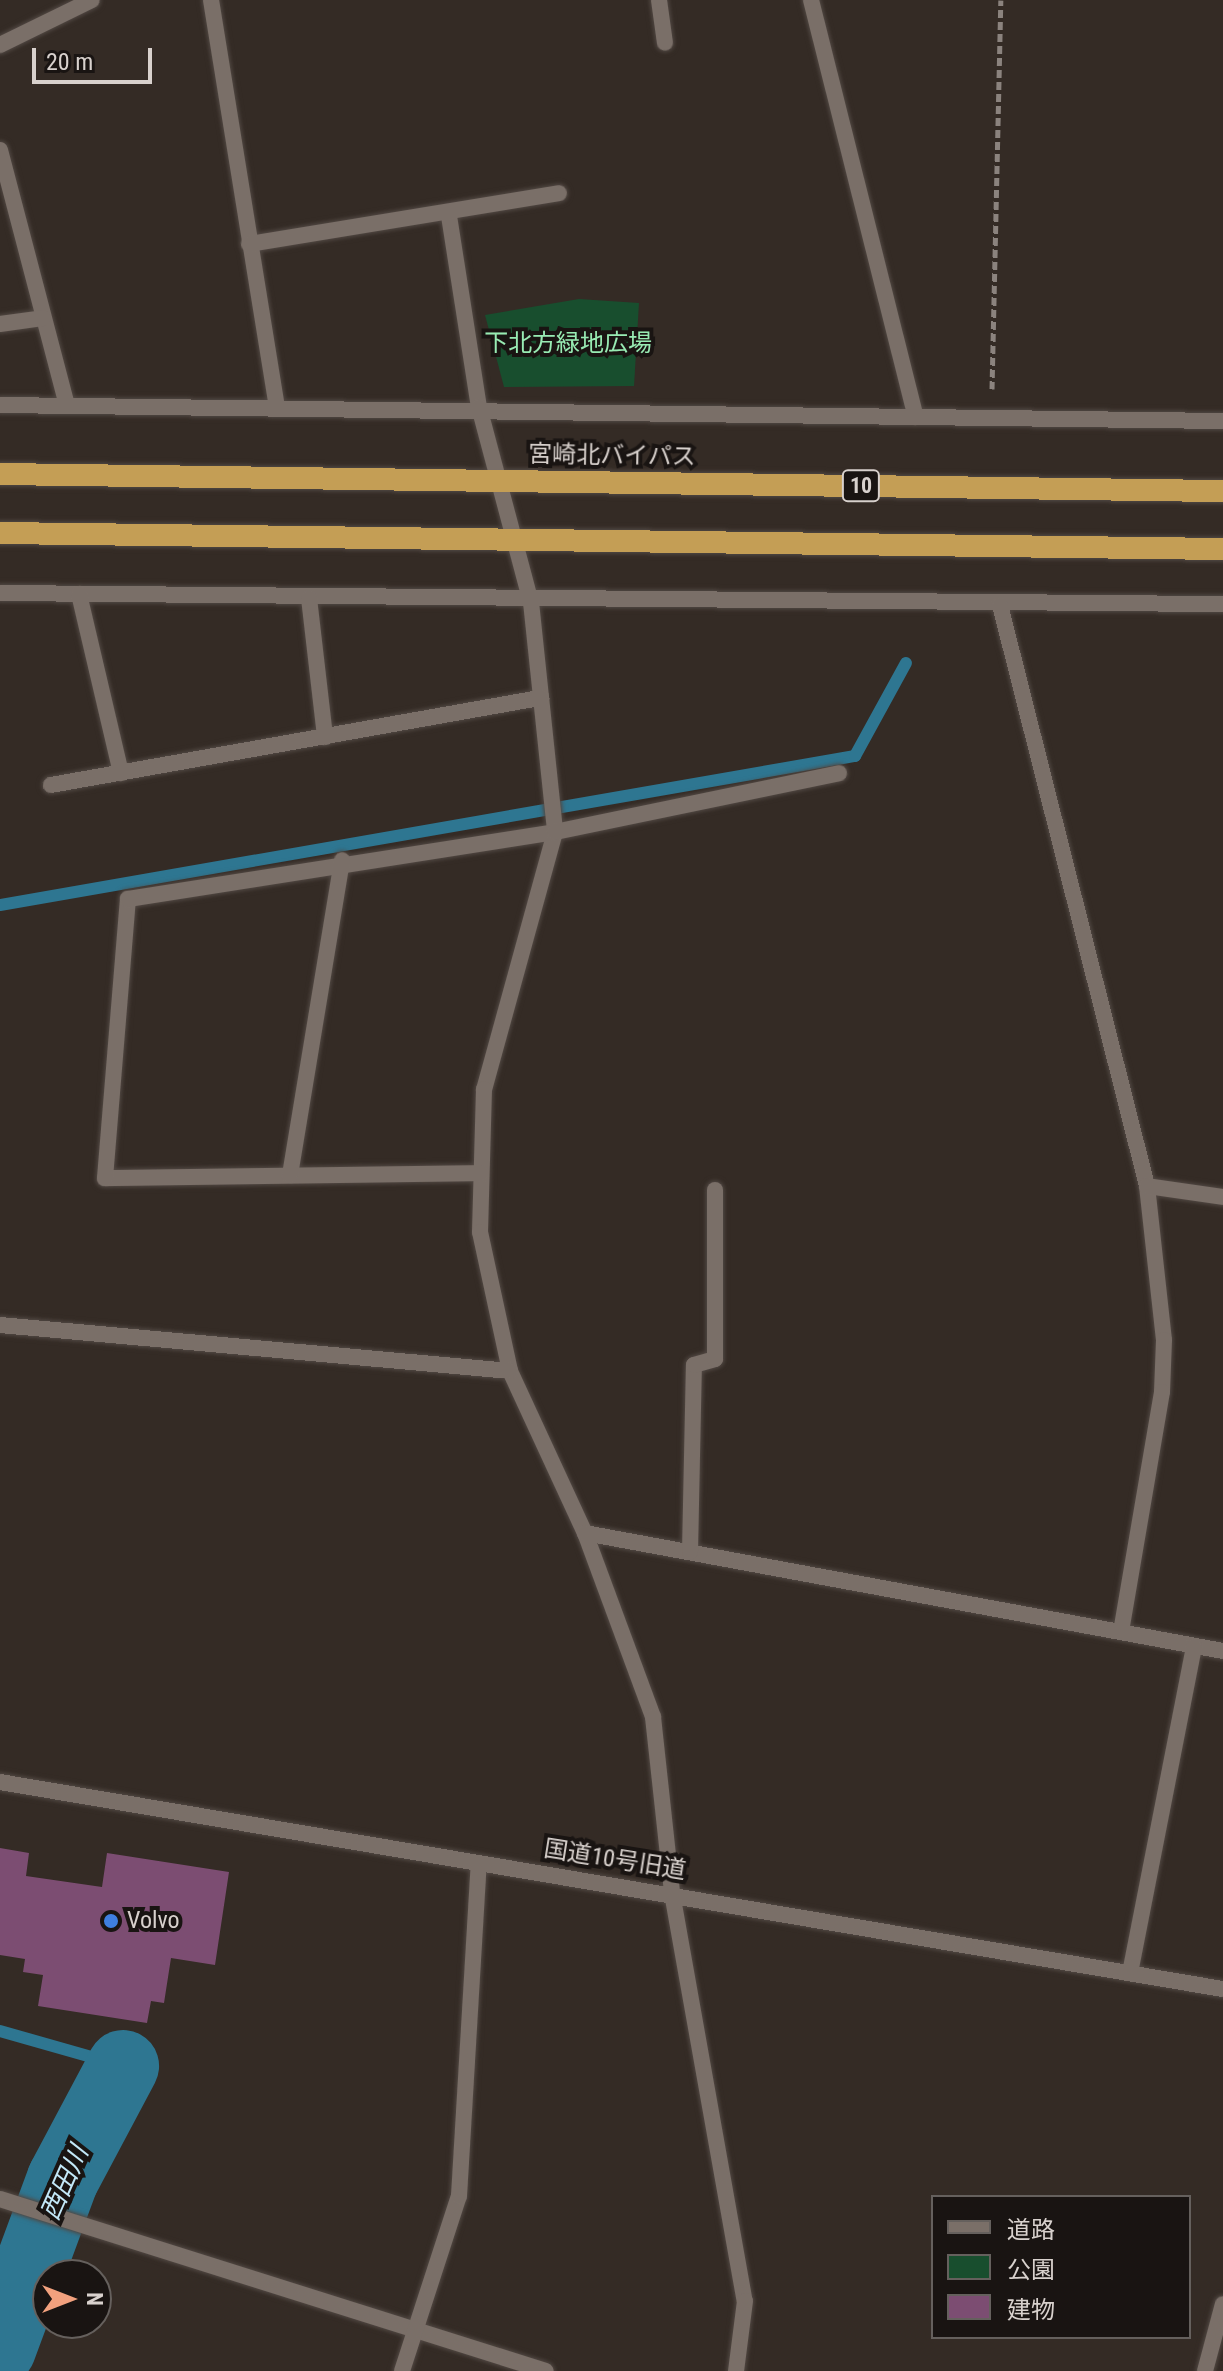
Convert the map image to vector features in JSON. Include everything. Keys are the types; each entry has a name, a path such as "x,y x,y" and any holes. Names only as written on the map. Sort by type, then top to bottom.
{"highway":[{"name":"宮崎北バイパス","path":"0,474 1223,491"},
{"path":"0,533 513,536 1223,549"}],"street":[{"path":"0,45 92,0"},
{"path":"211,0 277,406"},
{"path":"659,0 665,43"},
{"path":"811,0 916,417"},
{"path":"0,150 67,405"},
{"path":"249,244 449,216 559,193"},
{"path":"449,216 479,407 531,602 555,832 484,1089 480,1232 510,1371 585,1533 653,1717 672,1893 745,2301 736,2371"},
{"path":"0,324 43,318"},
{"path":"0,405 479,407 1223,421"},
{"path":"0,593 531,602 1223,604"},
{"path":"79,594 121,773"},
{"path":"309,598 325,737"},
{"path":"1000,605 1147,1186 1164,1340 1162,1392 1121,1632"},
{"path":"51,785 541,698"},
{"path":"481,1173 105,1178 128,899 342,860 555,832 839,773"},
{"path":"290,1175 342,860"},
{"path":"1147,1186 1223,1197"},
{"path":"690,1552 694,1365 715,1359 715,1190"},
{"path":"0,1325 510,1371"},
{"path":"585,1533 1223,1651"},
{"path":"1130,1973 1194,1646"},
{"name":"国道10号旧道","path":"0,1782 479,1864 672,1893 1223,1989"},
{"path":"402,2371 411,2331 459,2196 479,1864"},
{"path":"0,2199 71,2218 411,2331 546,2371"},
{"path":"1205,2371 1223,2304"}],"path":[{"path":"991,418 1001,0"}],"green space":[{"name":"下北方緑地広場","path":"579,299 639,303 634,386 504,387 485,315"}],"building":[{"name":"Volvo","path":"0,1848 29,1853 26,1876 102,1887 107,1853 229,1872 215,1965 171,1958 164,2003 151,2001 147,2023 38,2006 43,1975 23,1972 25,1959 0,1955"}],"waterway":[{"path":"0,905 855,756 906,663"},
{"path":"0,2031 123,2066"},
{"name":"西田川","path":"0,2349 63,2179 123,2066"}],"place":[{"name":"Volvo","path":"111,1921"}]}
